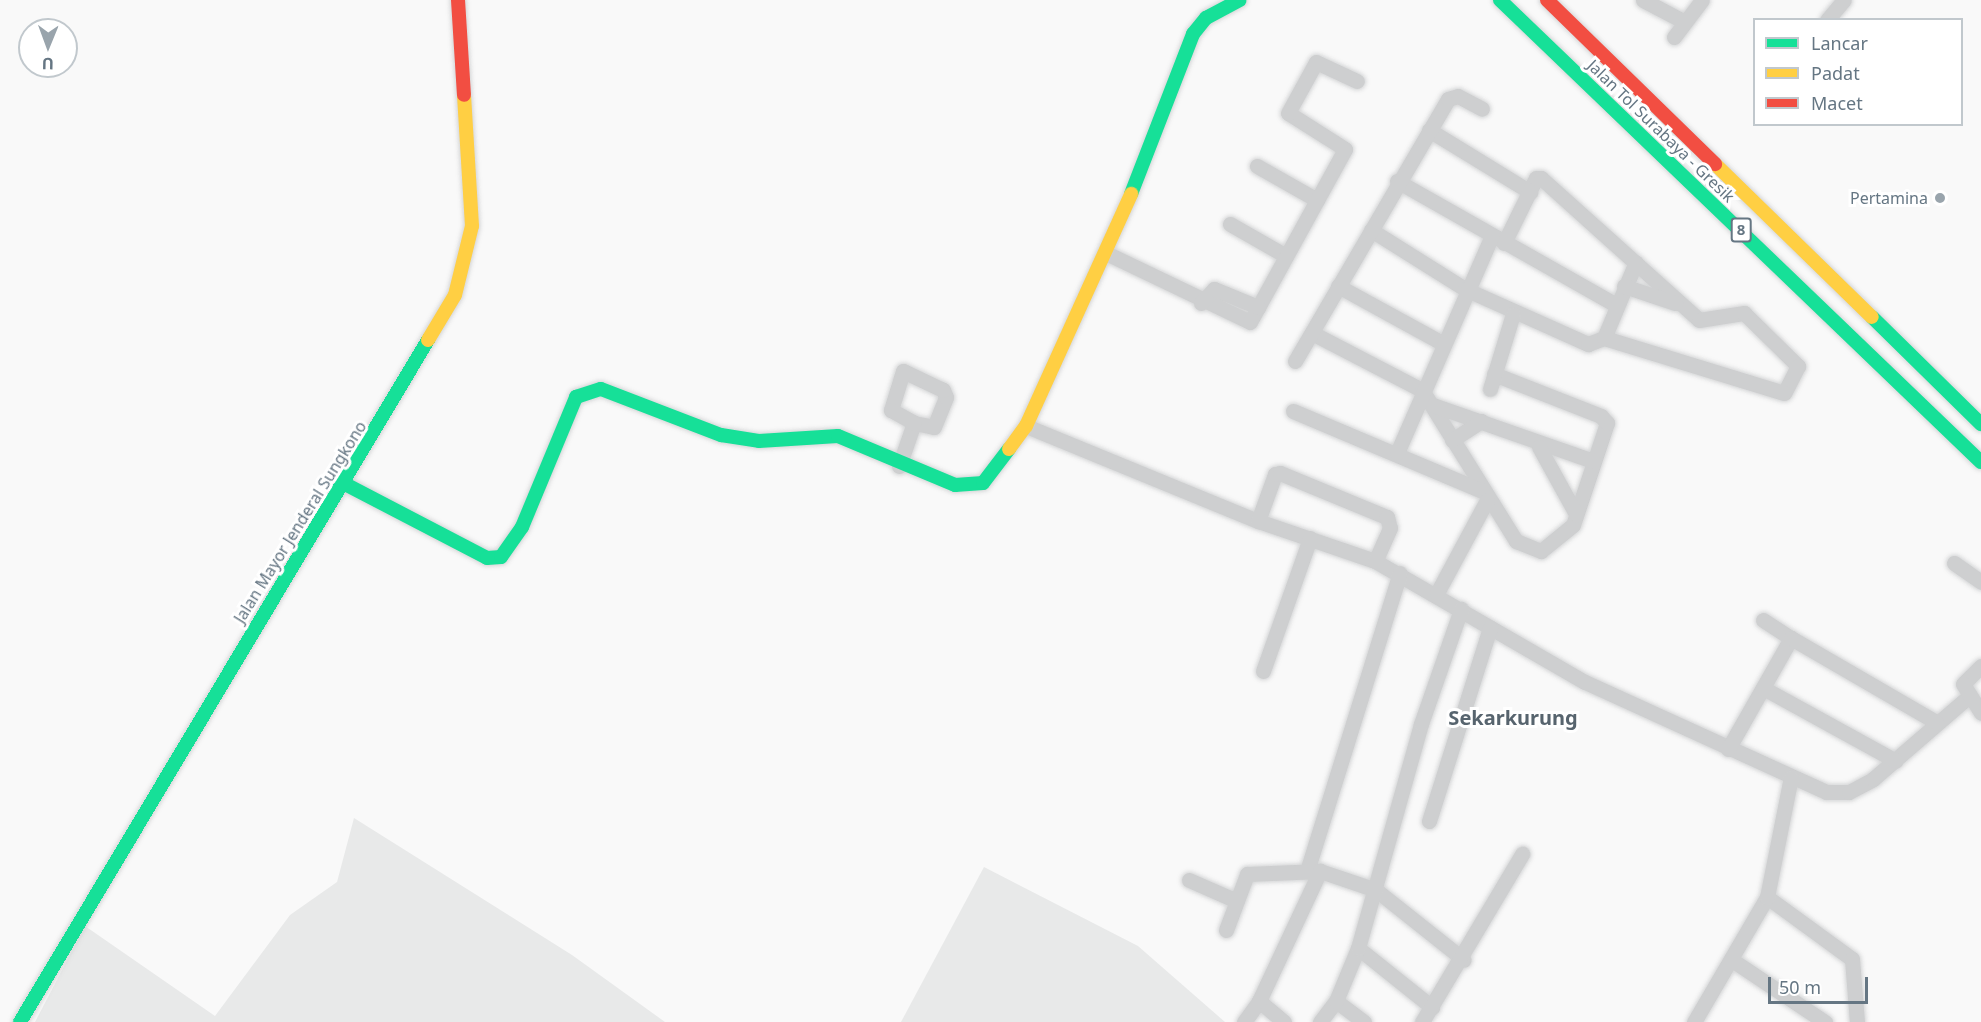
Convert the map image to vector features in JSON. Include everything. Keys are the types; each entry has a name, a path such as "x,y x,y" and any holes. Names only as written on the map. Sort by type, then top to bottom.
{"main road":[{"name":"Jalan Mayor Jenderal Sungkono","path":"20,1022 155,789 345,484 455,295 466,263 472,160 458,0"},
{"path":"345,484 487,558 501,557 522,527 576,397 601,389 721,435 759,441 838,436 899,466 955,485 983,483 1026,426 1108,254 1193,34 1206,18 1240,0"},
{"name":"Jalan Tol Surabaya - Gresik","path":"1500,0 1981,462"},
{"name":"Jalan Tol Surabaya - Gresik","path":"1547,0 1981,424"}],"street":[{"path":"1643,0 1685,22"},
{"path":"1674,37 1702,0"},
{"path":"1829,18 1844,0"},
{"path":"1108,254 1201,303 1214,289 1258,307 1317,200 1344,145 1288,113 1316,62 1357,81"},
{"path":"1295,361 1397,181 1453,96 1482,109"},
{"path":"1429,130 1530,192"},
{"path":"1257,166 1317,200"},
{"path":"1371,230 1465,289 1513,314 1579,343 1604,338 1789,392 1797,361 1744,313 1702,321 1680,305 1636,262 1541,178 1465,289 1397,453"},
{"path":"1397,181 1614,304"},
{"path":"1230,224 1286,256"},
{"path":"1604,338 1614,304 1636,262"},
{"path":"1338,286 1444,344"},
{"path":"1624,286 1680,305"},
{"path":"1312,333 1422,390 1516,542 1528,549 1541,551 1567,536 1576,514 1605,418 1492,381 1513,314"},
{"path":"1433,405 1481,422 1539,447 1593,461"},
{"path":"1293,411 1397,453 1485,495"},
{"path":"1452,440 1481,422"},
{"path":"899,466 914,423"},
{"path":"1026,426 1258,521 1375,561 1437,593 1490,627 1585,682 1826,792 1849,792 1896,761 1936,722 1968,697"},
{"path":"1539,447 1576,514"},
{"path":"1258,521 1275,474 1280,473 1387,517 1390,528 1375,561"},
{"path":"1437,593 1485,495"},
{"path":"1263,671 1310,538"},
{"path":"1954,563 1981,582"},
{"path":"1244,1022 1259,1001 1314,871 1400,573"},
{"path":"1320,1022 1336,1001 1358,948 1421,724 1461,609"},
{"path":"1763,620 1936,722"},
{"path":"1429,821 1490,627"},
{"path":"1728,749 1765,689 1791,638"},
{"path":"1981,666 1963,684 1968,697 1981,713"},
{"path":"1765,689 1896,761"},
{"path":"1698,1020 1767,897 1791,777"},
{"path":"1422,1022 1464,960 1522,854"},
{"path":"1226,930 1247,874 1314,871 1376,890 1464,960"},
{"path":"1189,880 1237,901"},
{"path":"1767,897 1852,959 1857,1022"},
{"path":"1358,948 1432,1007"},
{"path":"1732,960 1825,1022"},
{"path":"1259,1001 1284,1022"},
{"path":"1336,1001 1364,1022"}],"shaded area":[{"path":"354,818 572,955 665,1022 35,1022 85,926 215,1016 290,915 337,882"},
{"path":"984,867 1138,946 1225,1022 901,1022"}],"traffic: fast":[{"path":"1131,194 1193,34 1206,18 1240,0"},
{"path":"1500,0 1981,462"},
{"path":"1872,317 1981,424"},
{"path":"20,1022 428,340"},
{"path":"345,484 487,558 501,557 522,527 576,397 601,389 721,435 759,441 838,436 955,485 983,483 1009,449"}],"traffic: slow":[{"path":"428,340 455,295 472,226 464,95"},
{"path":"1715,164 1872,317"},
{"path":"1009,449 1026,426 1131,194"}],"traffic: jam":[{"path":"458,0 464,95"},
{"path":"1547,0 1715,164"}],"place":[{"name":"Pertamina","path":"1940,198"}],"district":[{"name":"Sekarkurung","path":"1513,717"}]}
